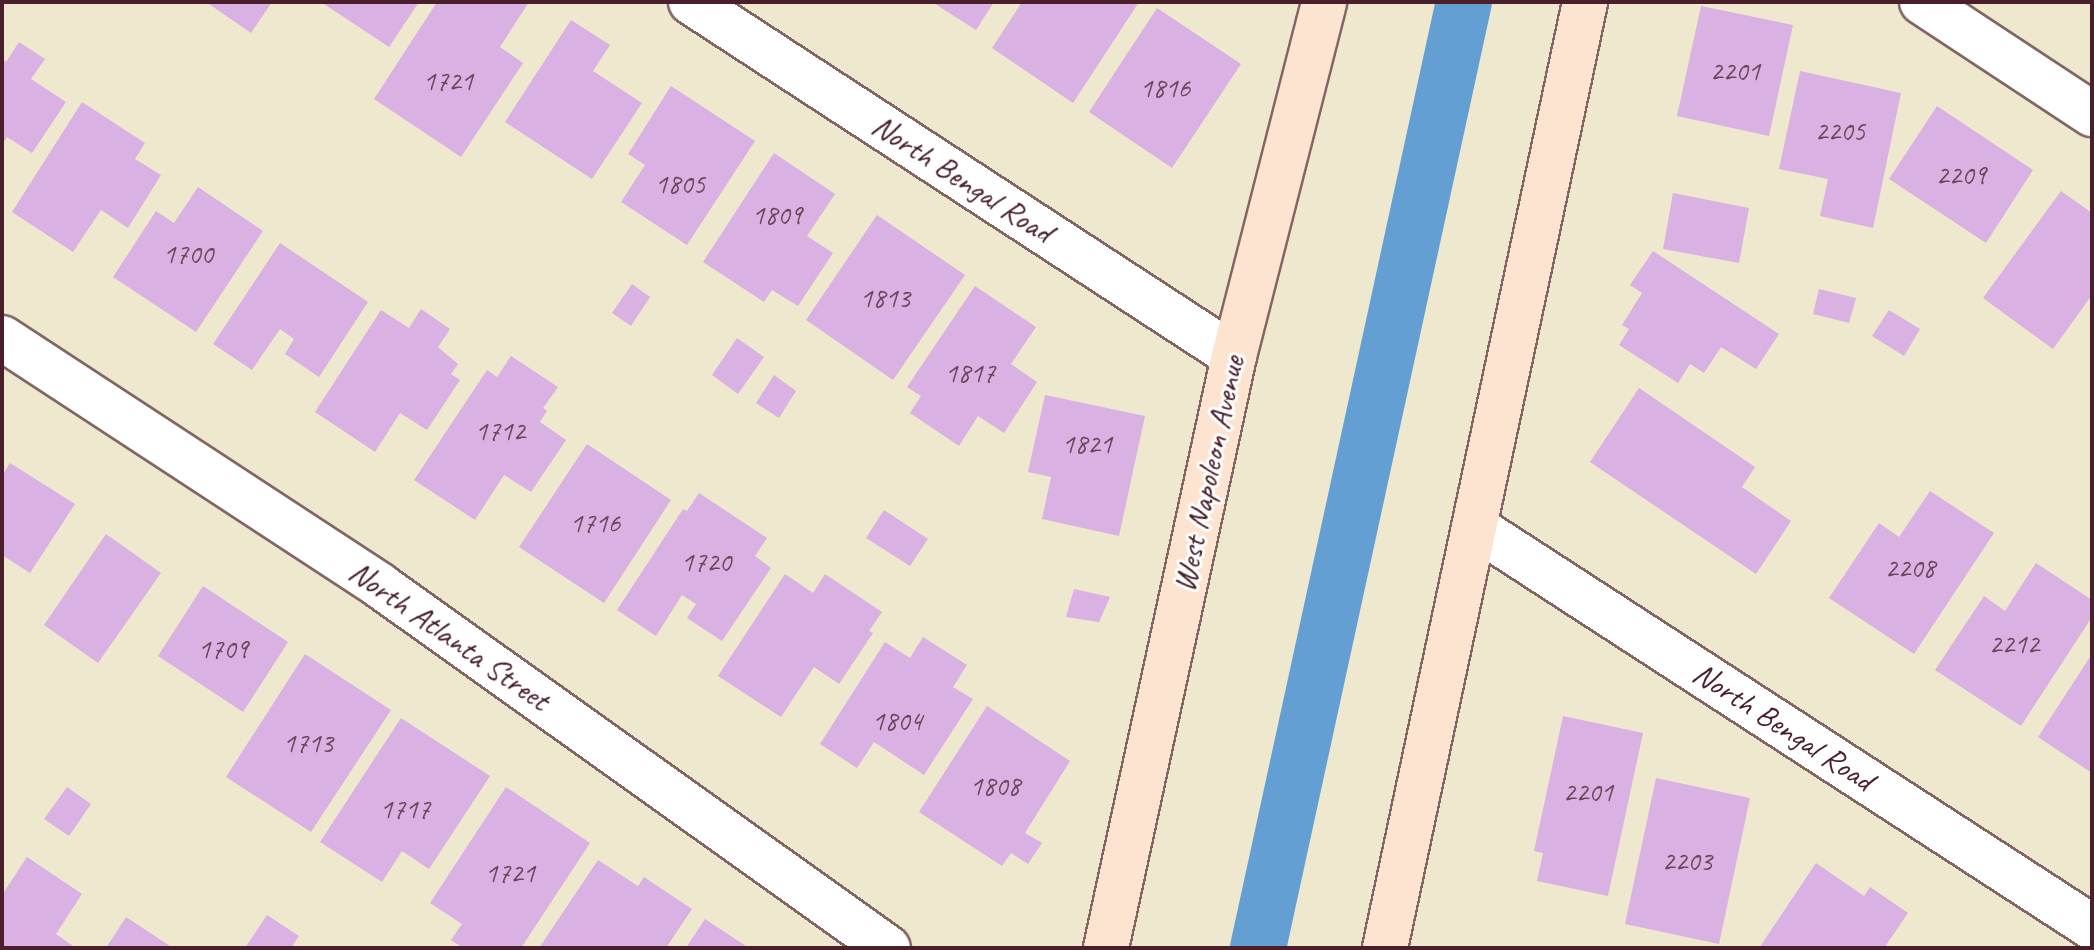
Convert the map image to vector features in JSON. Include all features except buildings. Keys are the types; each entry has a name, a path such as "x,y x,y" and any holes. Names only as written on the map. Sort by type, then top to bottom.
{"main road":[{"name":"West Napoleon Avenue","path":"1106,948 1234,356 1324,2"},
{"path":"1385,948 1585,2"}],"street":[{"name":"North Bengal Road","path":"691,2 1234,356"},
{"path":"1922,2 2092,114"},
{"name":"North Atlanta Street","path":"2,338 379,585 888,948"},
{"name":"North Bengal Road","path":"1475,527 2092,927"}],"waterway":[{"path":"1258,948 1464,2"}]}
